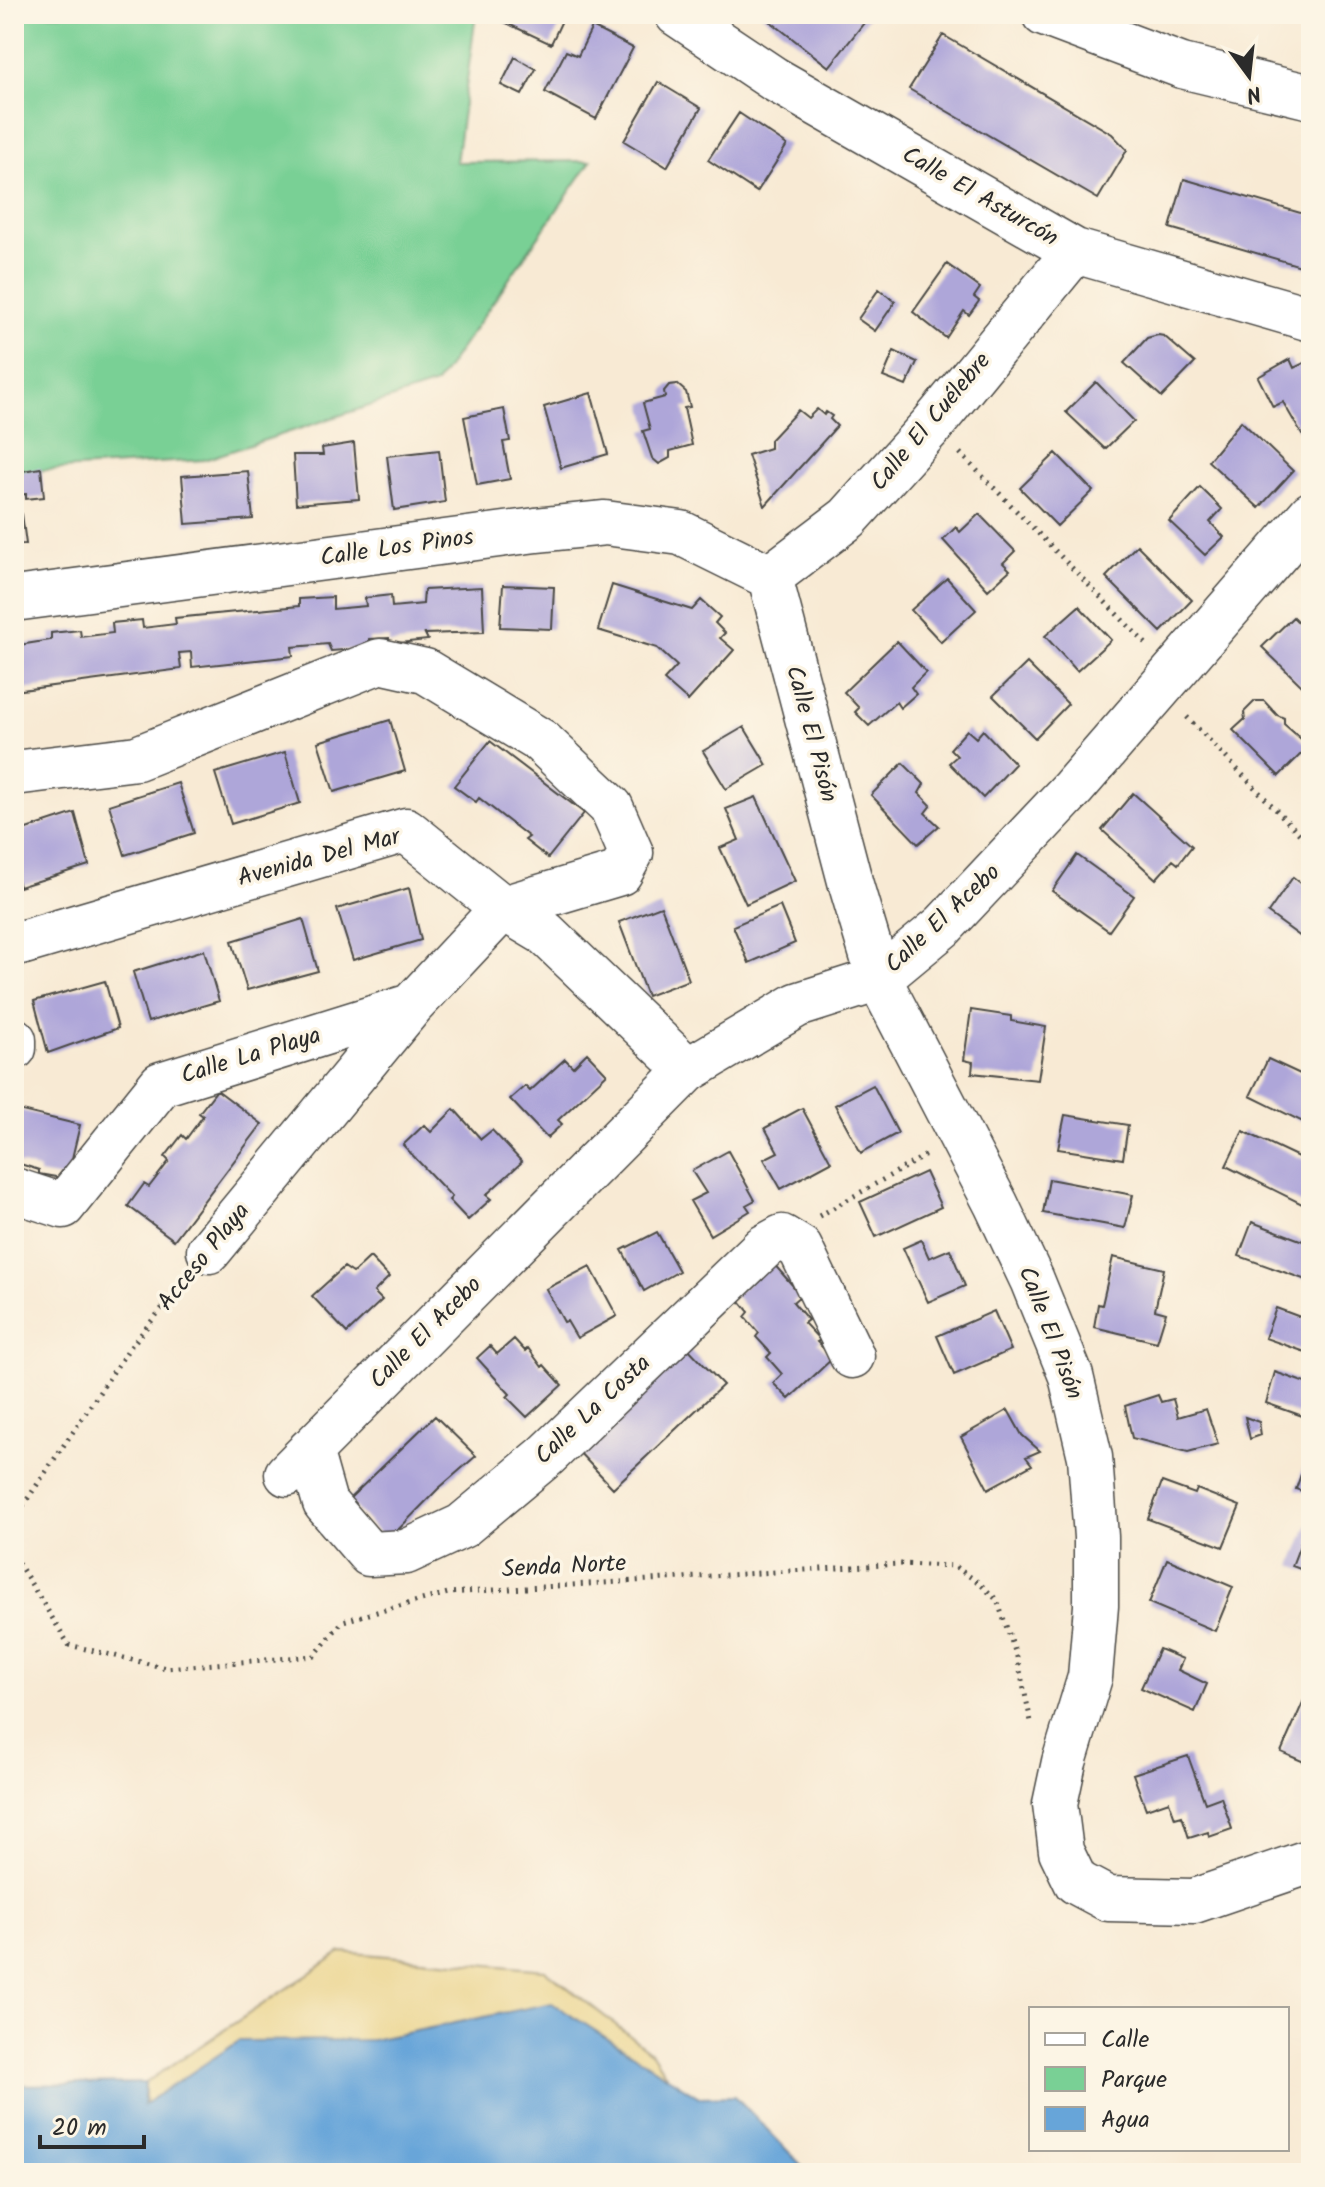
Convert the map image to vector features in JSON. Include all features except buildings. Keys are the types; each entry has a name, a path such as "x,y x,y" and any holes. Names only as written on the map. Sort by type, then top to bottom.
{"street":[{"name":"Calle El Asturcón","path":"677,14 774,79 1075,251 1311,319"},
{"path":"1044,14 1182,66 1311,97"},
{"name":"Calle El Cuélebre","path":"770,577 848,518 932,425 1075,251"},
{"name":"Calle El Acebo","path":"298,1462 688,1070 797,1005 879,979 943,926 1073,788 1311,514"},
{"name":"Calle Los Pinos","path":"14,599 605,523 681,533 770,577"},
{"name":"Calle El Pisón","path":"770,577 851,885 879,979 1032,1280 1071,1376 1090,1457 1096,1537 1095,1620 1090,1677 1064,1762 1055,1804 1061,1851 1076,1882 1108,1899 1194,1901 1311,1861"},
{"path":"14,773 137,758 380,661 425,671 541,741 611,807 631,853 620,873 503,908"},
{"name":"Avenida Del Mar","path":"14,945 406,830 503,908 545,933 688,1070"},
{"name":"Calle La Playa","path":"14,1190 63,1206 161,1084 411,1006 503,908"},
{"name":"Acceso Playa","path":"209,1251 411,1006"},
{"path":"14,1040 14,1048"},
{"path":"782,1237 800,1248 852,1356"},
{"name":"Calle La Costa","path":"298,1462 325,1503 369,1554 406,1552 462,1526 546,1456 764,1247 782,1237"}],"path":[{"path":"932,425 1159,657 1180,710 1311,846"},
{"path":"782,1237 961,1136"},
{"name":"Acceso Playa","path":"14,1519 128,1350 209,1251"},
{"name":"Senda Norte","path":"14,1556 69,1645 166,1668 314,1656 343,1621 448,1593 899,1564 954,1566 997,1600 1017,1657 1033,1729 1064,1762"}],"green space":[{"path":"14,14 476,14 456,162 591,161 436,384 204,460 14,472"}],"sand":[{"path":"341,1952 545,1970 652,2053 728,2173 146,2173 145,2083"}],"water":[{"path":"552,2003 699,2097 735,2096 809,2173 14,2173 14,2085 145,2083 143,2105 239,2041 372,2040"}]}
